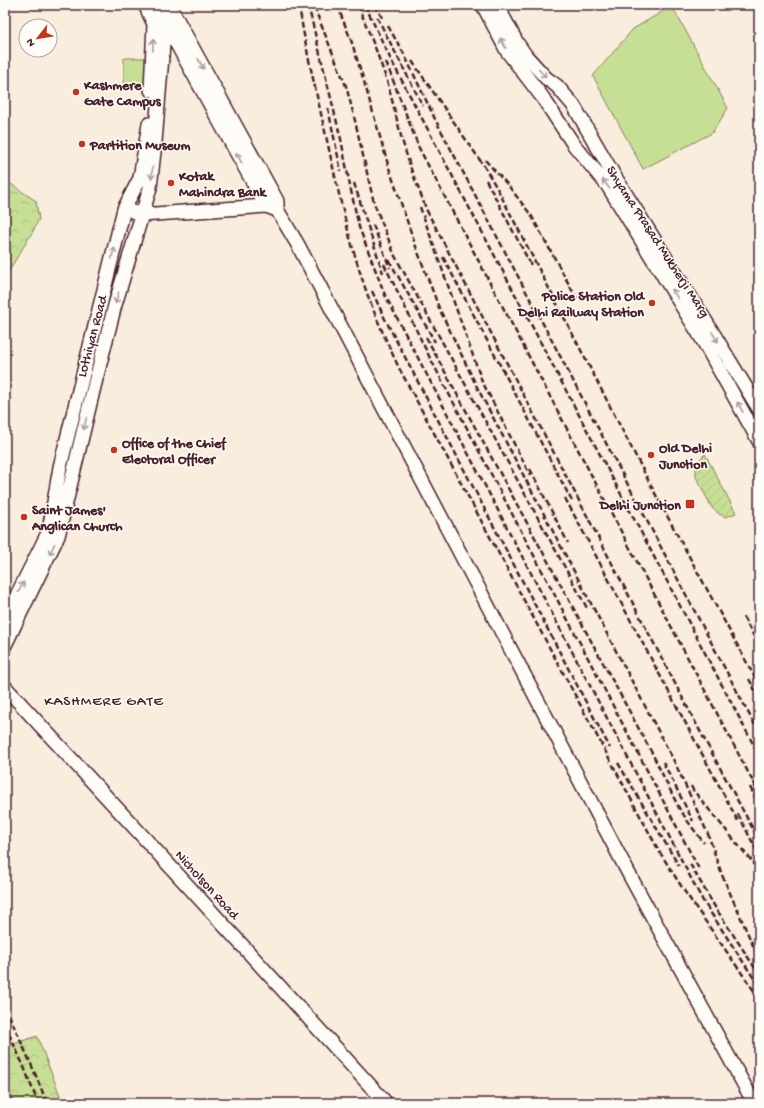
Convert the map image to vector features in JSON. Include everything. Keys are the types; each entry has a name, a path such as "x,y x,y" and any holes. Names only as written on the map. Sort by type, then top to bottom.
{"main road":[{"path":"146,5 164,23 273,206 298,244 630,876 754,1103"},
{"name":"Lothiyan Road","path":"5,623 17,595 49,531 60,467 124,209 140,178 150,120 154,24 146,5"},
{"path":"162,5 164,23"},
{"path":"169,5 273,206"},
{"name":"Shyama Prasad Mukherji Marg","path":"483,5 507,51 543,98 574,146 608,186 701,337 759,441"},
{"name":"Shyama Prasad Mukherji Marg","path":"497,5 517,43 526,56 546,78 557,86 574,106 615,177 704,318 759,409"},
{"name":"Lothiyan Road","path":"5,645 58,536 115,305 150,188 164,23"},
{"path":"124,209 142,215 273,206"},
{"name":"Nicholson Road","path":"5,688 386,1103"}],"green space":[{"path":"672,6 728,108 712,133 643,169 593,76 633,29"},
{"path":"124,58 146,58 146,84 124,84"},
{"path":"5,180 36,201 39,219 5,277"},
{"path":"705,454 736,513 726,517 719,514 712,508 696,477 696,467"},
{"path":"37,1036 63,1103 5,1103 5,1047"}],"railway":[{"path":"299,5 310,66 336,182 350,236 368,296 393,356 659,851 685,892 759,998"},
{"path":"308,5 341,139 359,227 385,295 703,901 759,986"},
{"path":"337,5 351,40 389,168 439,308 478,389 674,761 708,834 722,875 759,959"},
{"path":"358,5 388,84 402,140 427,211 701,733 759,840"},
{"path":"365,5 390,58 759,755"},
{"path":"374,5 384,20"},
{"path":"314,7 346,86 374,203 395,256 587,608"},
{"path":"377,17 423,106"},
{"path":"388,26 404,54 435,119 759,733"},
{"path":"412,61 484,166 498,190 659,501 759,685"},
{"path":"386,62 419,148 759,793"},
{"path":"328,108 341,171"},
{"path":"485,160 507,184 531,215 578,301"},
{"path":"486,180 531,265"},
{"path":"354,183 383,273"},
{"path":"420,207 482,381 530,475"},
{"path":"373,225 390,268"},
{"path":"443,257 573,503"},
{"path":"389,260 435,342"},
{"path":"384,264 429,356 699,869"},
{"path":"372,291 385,319 610,748"},
{"path":"426,337 652,753 679,808 704,843"},
{"path":"530,469 568,543"},
{"path":"565,498 738,821"},
{"path":"743,617 759,645"},
{"path":"749,679 759,697"},
{"path":"663,762 693,821"},
{"path":"618,763 679,866"},
{"path":"691,786 759,869"},
{"path":"750,787 759,805"},
{"path":"738,814 758,853"},
{"path":"690,864 715,907 759,974"},
{"path":"5,1006 47,1103"},
{"path":"5,1025 38,1103"}],"place":[{"name":"Kashmere Gate Campus","path":"76,92"},
{"name":"Partition Museum","path":"82,144"},
{"name":"Kotak Mahindra Bank","path":"171,183"},
{"name":"Police Station Old Delhi Railway Station","path":"652,303"},
{"name":"Office of the Chief Electoral Officer","path":"114,450"},
{"name":"Old Delhi Junction","path":"651,455"},
{"name":"Delhi Junction","path":"690,504"},
{"name":"Saint James' Anglican Church","path":"24,517"}],"district":[{"name":"KASHMERE GATE","path":"104,700"}]}
